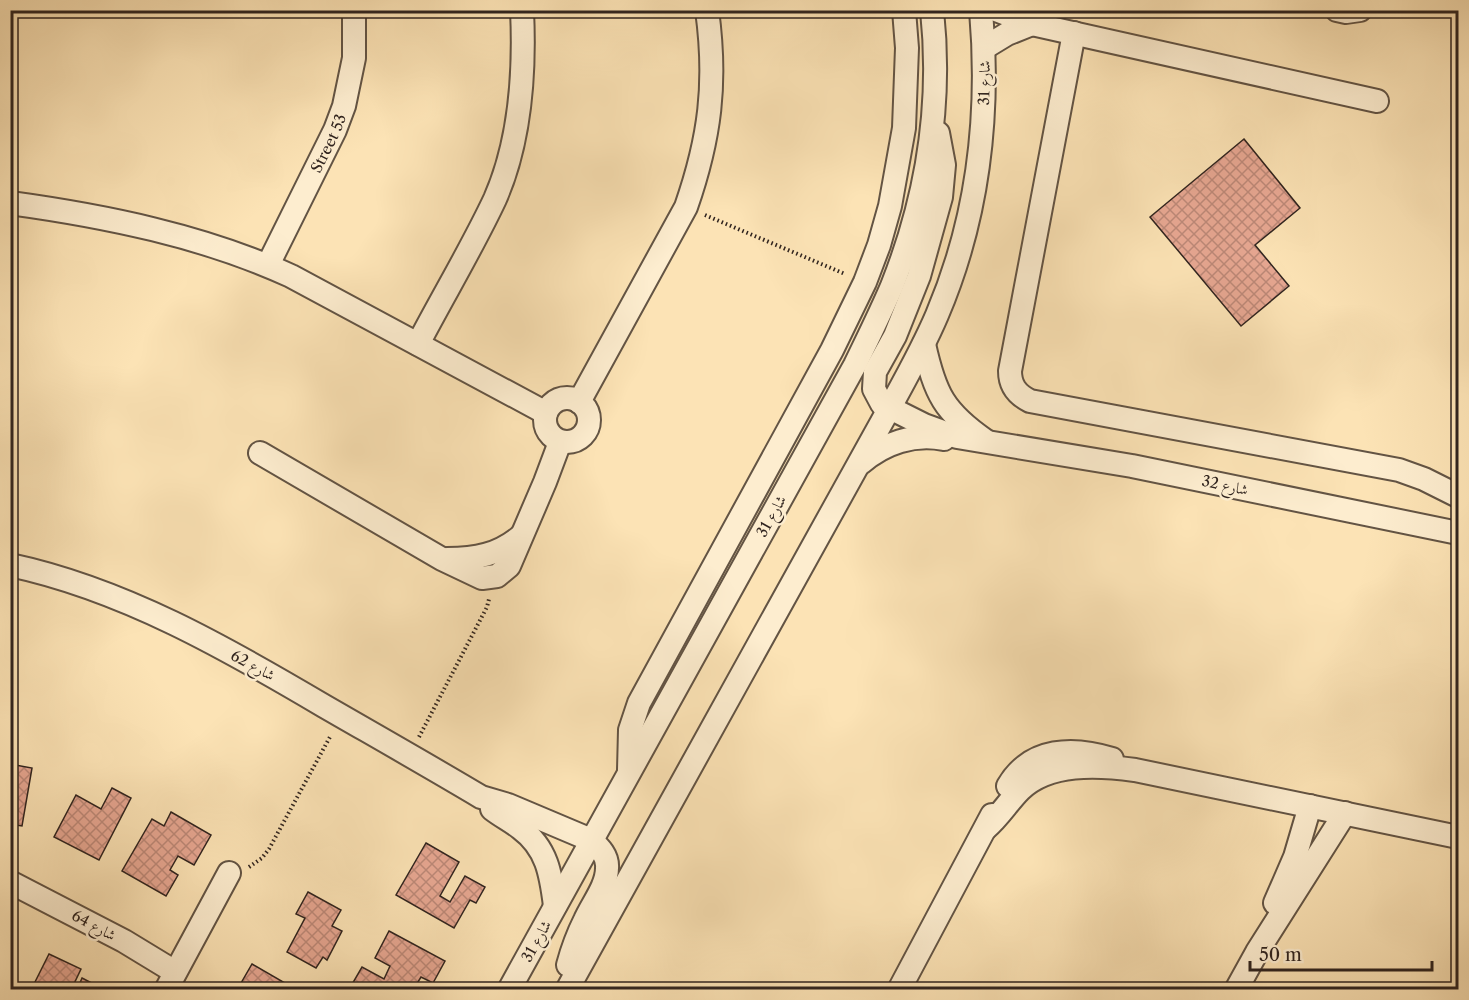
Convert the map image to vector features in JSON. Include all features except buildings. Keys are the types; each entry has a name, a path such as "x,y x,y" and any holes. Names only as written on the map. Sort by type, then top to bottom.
{"street":[{"name":"Street 53","path":"268,265 335,130 344,106 354,58 354,10"},
{"path":"418,344 495,198 505,169 513,138 523,76 522,10"},
{"path":"579,402 686,207 701,160 711,105 711,50 707,10"},
{"path":"629,773 630,730 639,703 832,350 865,282 879,245 890,206 902,138 907,48 904,10"},
{"name":"شارع 31","path":"509,990 855,364 887,297 907,246 919,205 927,162 933,118 935,75 932,10"},
{"name":"شارع 31","path":"565,990 924,344 953,271 975,184 983,116 984,48 981,10"},
{"path":"996,10 1032,24 1377,101"},
{"path":"1337,10 1346,12 1360,10"},
{"path":"984,48 1007,34 1032,24"},
{"path":"1074,33 1010,371 1012,386 1030,401 1391,468 1424,478 1458,496"},
{"path":"889,409 877,398 873,381 919,276 944,181 942,149 933,118"},
{"path":"10,204 114,220 162,232 268,265 546,413"},
{"name":"شارع 32","path":"924,344 933,381 945,404 962,423 990,443"},
{"path":"572,399 579,402 585,408 588,417 588,425 584,434 569,442 560,442 549,433 546,427 546,413 556,401 572,399"},
{"name":"شارع 32","path":"889,409 940,432 965,439 1132,466 1458,533"},
{"path":"857,466 881,449 908,440 937,438 971,444 990,443"},
{"path":"260,453 442,559 482,578 491,578 504,572 509,566 560,442"},
{"path":"442,559 487,556 505,548 521,536"},
{"name":"شارع 62","path":"10,565 56,576 127,602 175,624 254,665 481,797 508,805 591,840"},
{"path":"899,990 986,828 1020,790 1045,774 1095,766 1135,770 1458,837"},
{"name":"شارع 62","path":"481,797 493,810 519,827 537,843 548,863 555,906"},
{"path":"1257,952 1270,912 1295,857 1310,806"},
{"path":"1236,990 1257,952 1345,813"},
{"path":"565,990 576,940 606,876 608,866 600,847 591,840"},
{"name":"شارع 64","path":"10,882 104,929 171,981 229,873"}],"path":[{"path":"686,207 865,282"},
{"path":"410,755 487,607 491,578"},
{"path":"229,873 242,871 253,865 269,849 342,716"}]}
